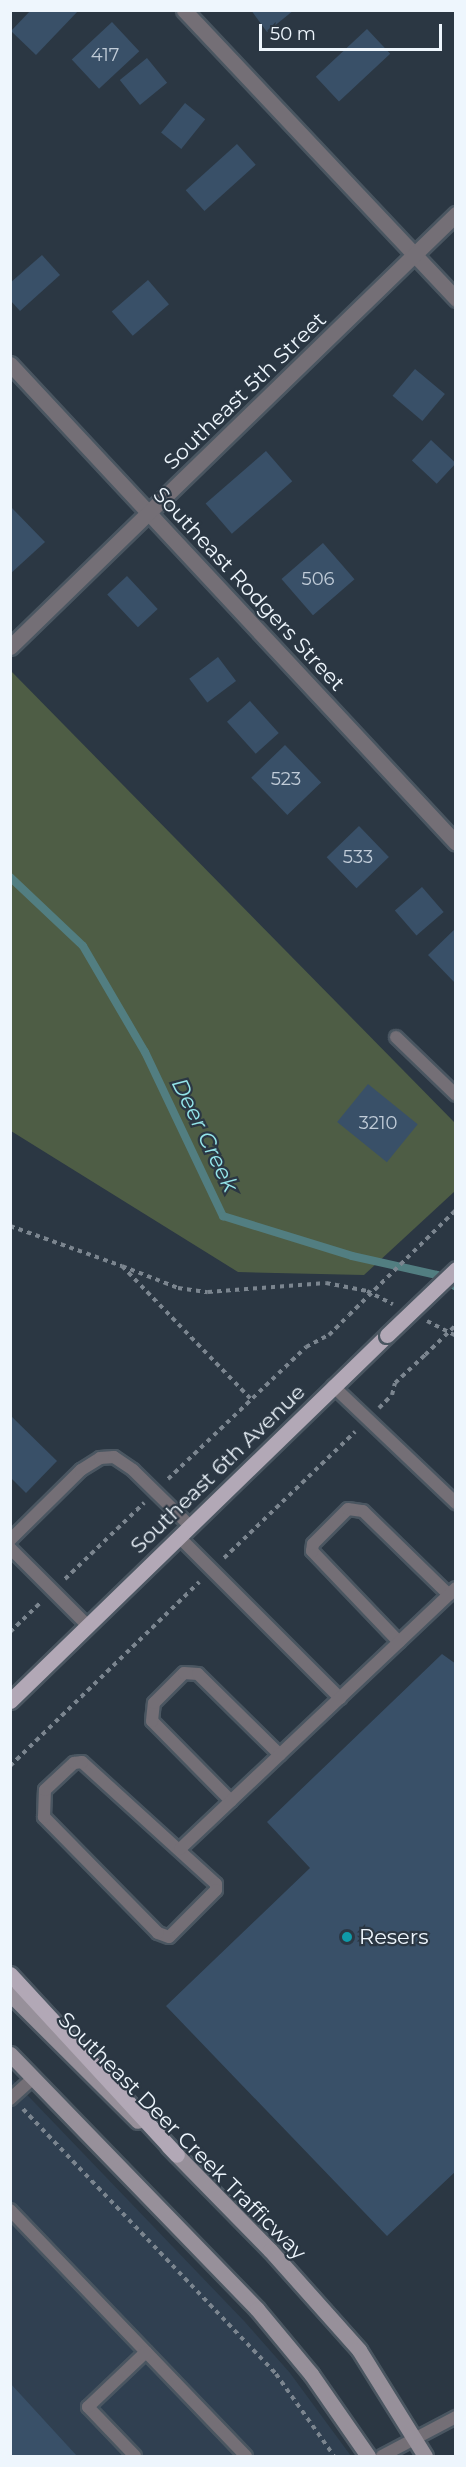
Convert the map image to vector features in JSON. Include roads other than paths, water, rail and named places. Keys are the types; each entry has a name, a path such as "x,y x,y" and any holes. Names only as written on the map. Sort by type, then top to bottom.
{"main road":[{"name":"Southeast 6th Avenue","path":"10,1701 456,1269"},
{"path":"10,1974 177,2155"}],"street":[{"path":"184,10 456,299"},
{"name":"Southeast 5th Street","path":"10,647 150,514 456,214"},
{"name":"Southeast Rodgers Street","path":"10,364 456,843"},
{"name":"Southeast Deer Creek Trafficway","path":"10,1994 114,2100 177,2155 329,2314 359,2350 425,2457"},
{"path":"10,2054 257,2309 311,2374 368,2457"}],"lane":[{"path":"396,1037 456,1095"},
{"path":"333,1386 456,1503"},
{"path":"10,1540 81,1470 100,1458 114,1457 155,1492 184,1532 340,1698"},
{"path":"180,1849 280,1755 399,1642 452,1591 363,1511 348,1509 313,1544 312,1551 399,1642"},
{"path":"10,1548 88,1626"},
{"path":"231,1801 152,1721 154,1703 184,1673 198,1674 280,1755"},
{"path":"82,1762 180,1849 216,1884 216,1890 163,1937 44,1816 45,1790 74,1763 82,1762"},
{"path":"11,2099 33,2078"},
{"path":"10,2210 246,2457"},
{"path":"135,2457 88,2407 146,2352"},
{"path":"382,2457 456,2417"}],"waterway":[{"name":"Deer Creek","path":"10,877 83,946 145,1052 223,1216 352,1256 437,1275 456,1287"}],"place":[{"name":"Resers","path":"347,1937"}]}
